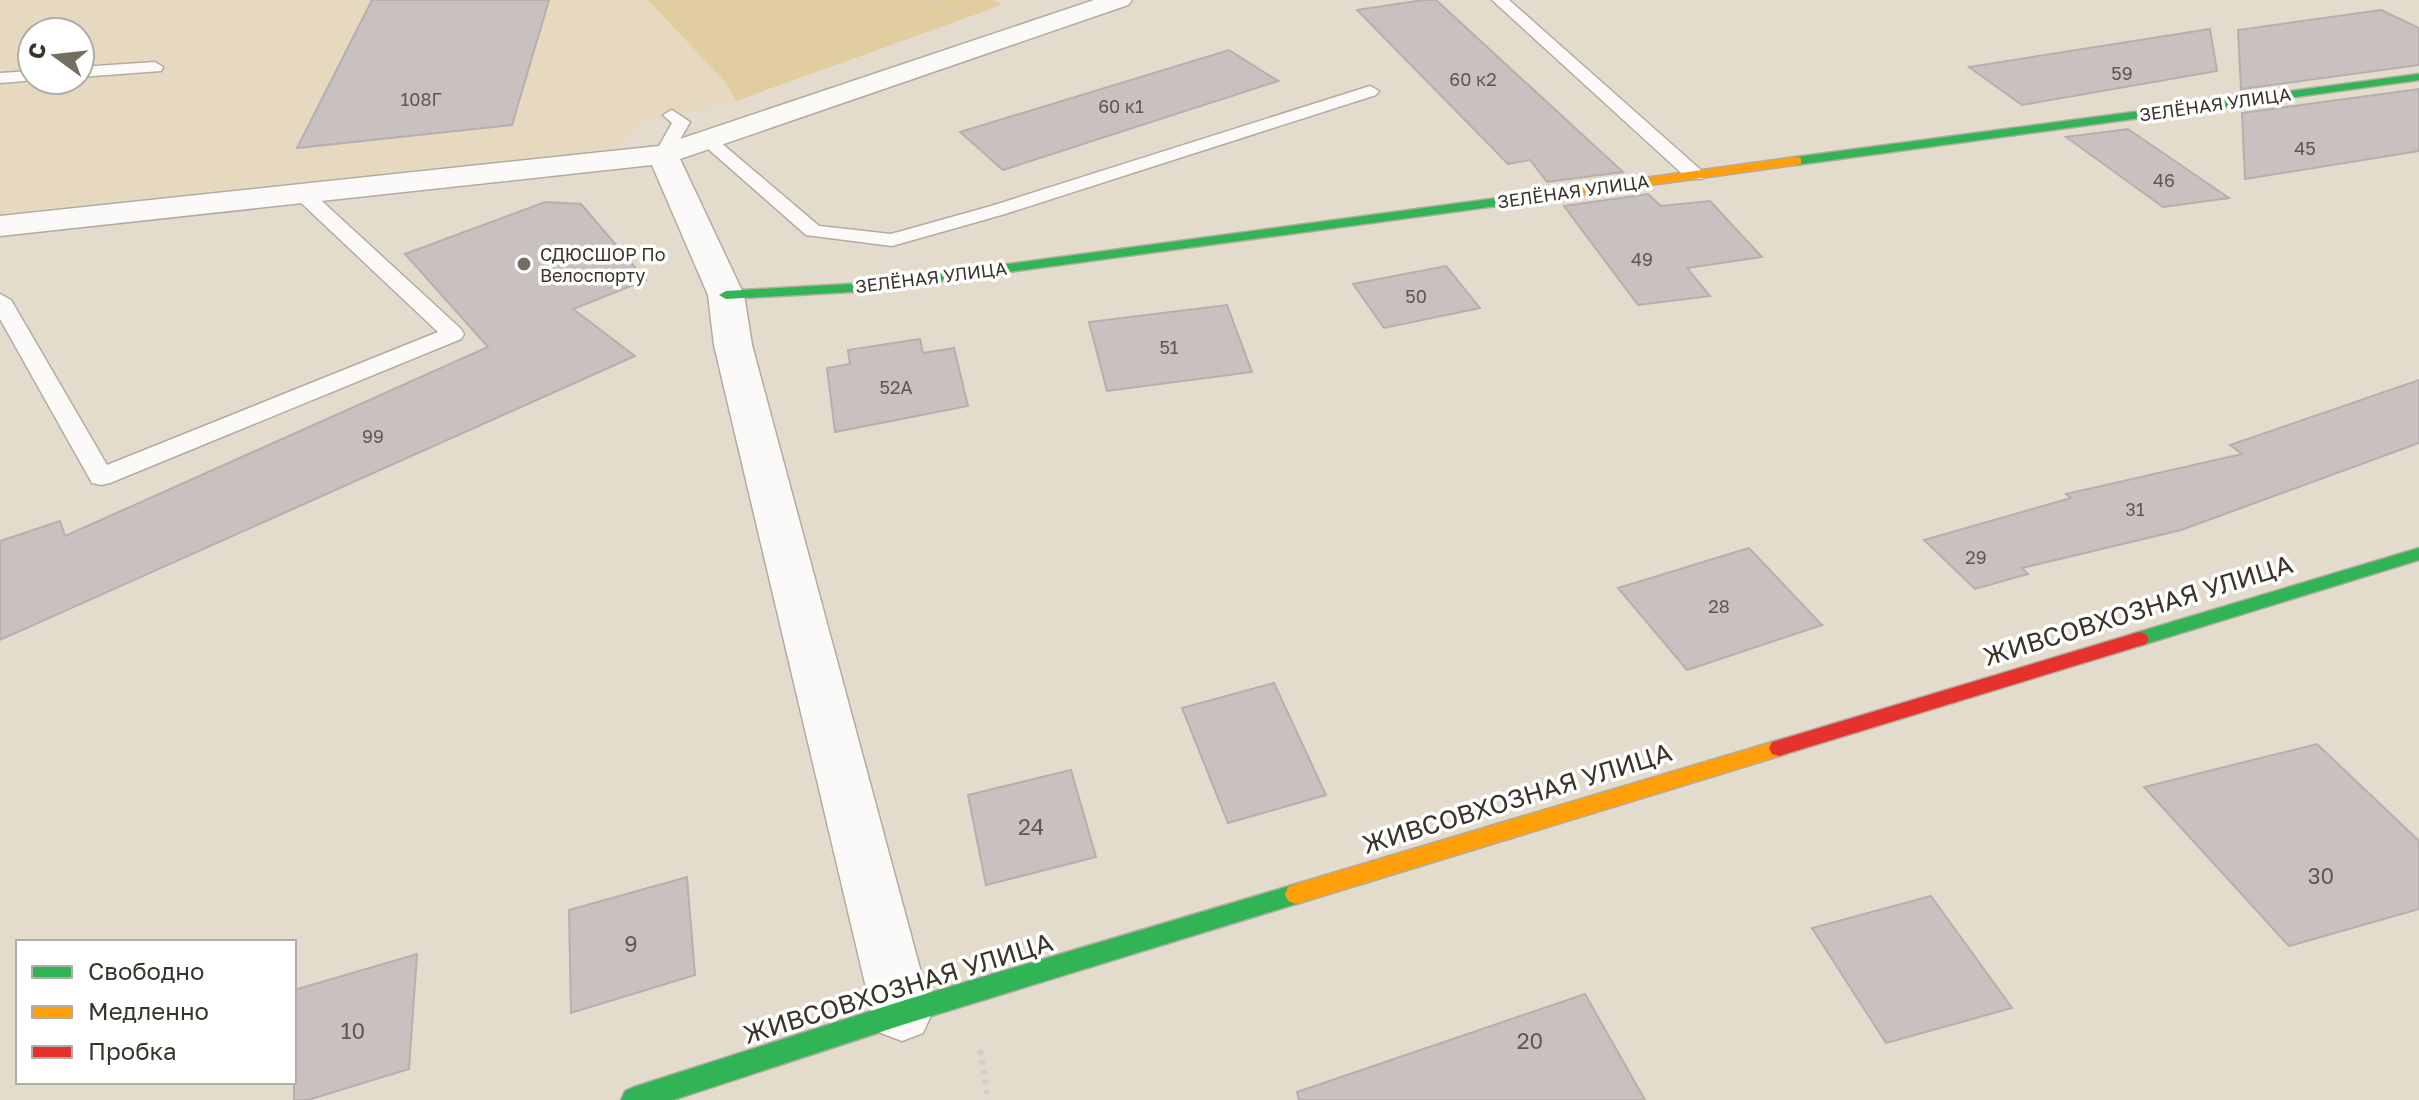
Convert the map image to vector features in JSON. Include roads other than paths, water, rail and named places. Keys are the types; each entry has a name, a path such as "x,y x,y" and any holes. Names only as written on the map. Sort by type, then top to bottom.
{"street":[{"path":"0,226 304,195 668,135 707,140 1119,0"},
{"name":"ЗЕЛЁНАЯ УЛИЦА","path":"726,295 868,287 2419,77"},
{"path":"668,135 726,295 733,345 902,1013"},
{"name":"ЖИВСОВХОЗНАЯ УЛИЦА","path":"634,1100 902,1013 2419,554"}],"lane":[{"path":"1500,0 1695,175"},
{"path":"96,71 155,67"},
{"path":"707,140 813,231 892,240 998,210 1370,91"},
{"path":"0,300 101,477 453,334 304,195"}],"place":[{"name":"СДЮСШОР По Велоспорту","path":"524,264"}]}
